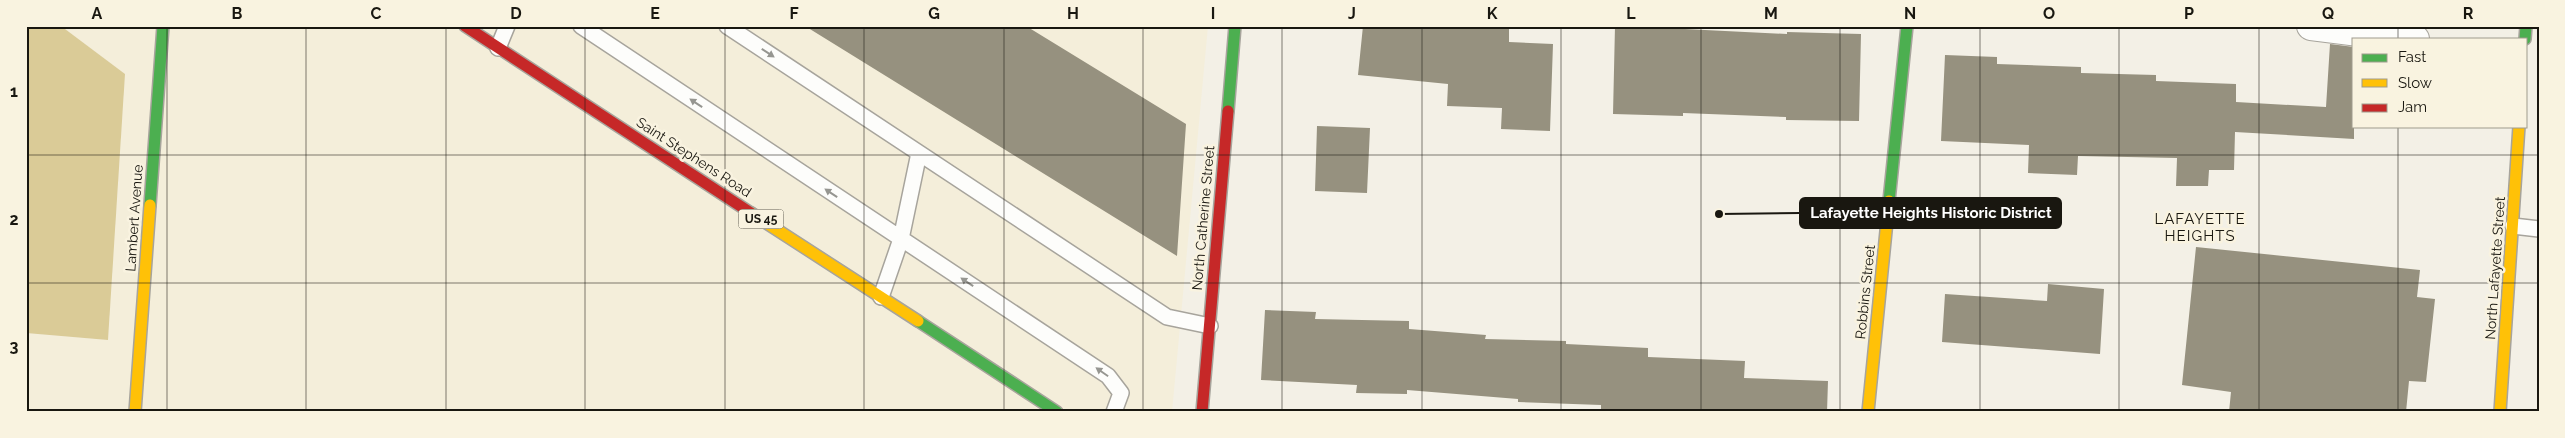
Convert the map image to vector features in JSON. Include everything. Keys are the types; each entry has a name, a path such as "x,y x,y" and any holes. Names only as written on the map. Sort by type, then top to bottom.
{"street":[{"name":"Lambert Avenue","path":"135,412 162,26"},
{"name":"Saint Stephens Road","path":"465,26 1057,412"},
{"name":"North Catherine Street","path":"1202,412 1235,26"},
{"name":"Robbins Street","path":"1868,412 1907,26"},
{"path":"2311,26 2407,38"},
{"name":"North Lafayette Street","path":"2500,412 2519,128"}],"lane":[{"path":"498,48 507,26"},
{"path":"581,26 1108,376 1121,393 1114,412"},
{"path":"727,26 1167,317 1210,326"},
{"path":"881,297 901,239 919,153"},
{"path":"2513,226 2539,229"}],"shaded area":[{"path":"26,26 61,26 125,74 108,340 26,333"},
{"path":"61,26 1208,26 1172,412 26,412 26,333 108,340 125,74"}],"building":[{"path":"805,26 1026,26 1186,124 1177,256"},
{"path":"1363,26 1509,26 1509,42 1553,44 1550,131 1501,129 1502,108 1447,106 1448,84 1358,75"},
{"path":"1615,26 1685,26 1685,29 1787,34 1787,32 1861,34 1859,121 1786,120 1786,117 1683,113 1683,116 1613,114"},
{"path":"2330,44 2352,47 2352,128 2354,128 2354,139 2235,132 2234,170 2209,170 2208,186 2176,186 2177,158 2078,156 2077,175 2028,173 2029,145 1941,141 1945,55 1997,57 1997,64 2081,67 2081,73 2156,75 2156,81 2236,84 2236,102 2326,107"},
{"path":"1317,126 1370,128 1367,193 1315,191"},
{"path":"2196,247 2420,270 2417,297 2435,299 2426,382 2409,381 2406,412 2229,412 2231,392 2182,385"},
{"path":"2048,284 2104,289 2100,354 1942,342 1945,294 2047,301"},
{"path":"1265,310 1316,312 1315,319 1409,321 1409,329 1486,335 1485,339 1566,341 1566,344 1648,348 1648,357 1745,361 1744,378 1828,381 1827,412 1657,410 1657,412 1601,412 1601,405 1518,402 1518,399 1407,390 1407,394 1356,393 1357,385 1261,380"}],"traffic: fast":[{"path":"150,205 163,26"},
{"path":"1228,111 1235,26"},
{"path":"1889,201 1907,26"},
{"path":"2525,38 2526,26"},
{"path":"918,321 1057,412"}],"traffic: slow":[{"path":"2500,412 2519,128"},
{"path":"1868,412 1889,201"},
{"path":"135,412 150,205"},
{"path":"751,213 918,321"}],"traffic: jam":[{"path":"465,26 751,213"},
{"path":"1202,412 1228,111"}],"place":[{"name":"Lafayette Heights Historic District","path":"1719,214"}],"district":[{"name":"LAFAYETTE HEIGHTS","path":"2200,228"}]}
